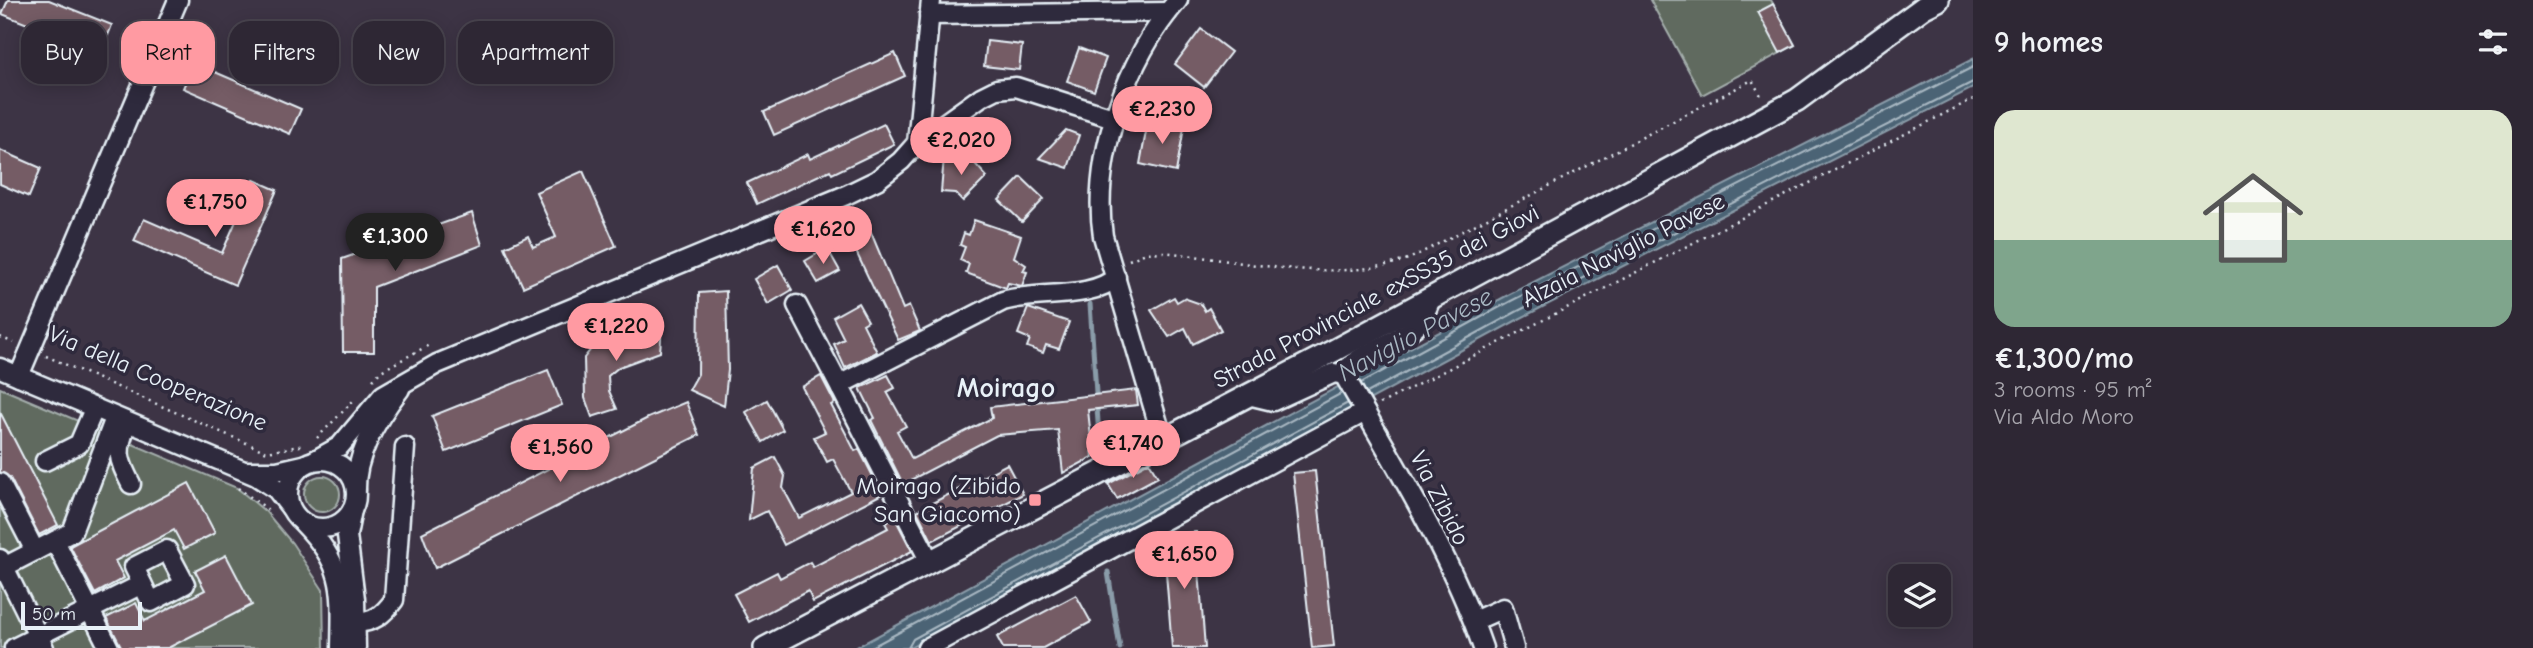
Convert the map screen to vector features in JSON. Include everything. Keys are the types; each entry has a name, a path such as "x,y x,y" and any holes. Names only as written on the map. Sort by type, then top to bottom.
{"main road":[{"name":"Strada Provinciale exSS35 dei Giovi","path":"765,648 1248,395 1797,100 1931,2"}],"street":[{"path":"19,376 178,0"},
{"path":"917,143 930,8 1173,6"},
{"path":"1163,440 1100,218 1113,118 1149,40 1173,6"},
{"path":"352,510 343,521 326,528 311,527 289,514 289,485 294,474 340,446 377,400 413,377 481,344 877,180 901,161 917,143 981,97 1016,87 1113,118"},
{"path":"841,388 846,380 985,310 1021,296 1078,292 1110,283 1116,277"},
{"path":"1248,395 1273,401 1334,373 1344,375 1348,366 1401,337 1419,323 1432,297"},
{"path":"797,305 930,562"},
{"name":"Via della Cooperazione","path":"0,368 121,420 239,478 276,489 289,514 326,551 340,579 341,648"},
{"name":"Via Zibido","path":"1344,375 1402,477 1474,621 1483,648"},
{"path":"356,648 347,535 358,467 392,399 413,377"},
{"path":"45,461 79,444 94,409"},
{"path":"936,646 1365,412"},
{"path":"121,420 118,460 131,484"},
{"path":"41,642 1,565 72,532 121,420"},
{"path":"355,623 367,622 383,615 394,600 405,447"},
{"path":"309,463 327,460 342,466 350,475 356,489"},
{"name":"Via della Cooperazione","path":"239,478 309,463"},
{"path":"0,483 7,513 35,551"},
{"path":"55,541 109,648"},
{"path":"14,648 41,642 89,609 142,584"},
{"path":"1474,621 1503,607 1514,648"}],"path":[{"path":"1116,277 1124,264 1134,256 1164,252 1319,270 1375,268 1411,258 1752,80 1771,114"},
{"name":"Alzaia Naviglio Pavese","path":"1365,412 1973,99"},
{"name":"Via della Cooperazione","path":"0,337 267,452 312,443 330,428 360,394"},
{"path":"367,386 381,372 429,345"},
{"path":"239,478 289,514"}],"green space":[{"path":"1650,0 1771,0 1795,45 1702,95"},
{"path":"0,388 237,488 266,512 292,543 323,590 324,648 0,648"},
{"path":"322,476 335,481 340,494 335,507 322,512 309,507 304,494 309,481"}],"water":[{"path":"1973,59 1973,88 1519,319 910,648 855,648 1508,295"}],"building":[{"path":"8,0 49,0 102,21 21,21 2,14"},
{"path":"1773,4 1795,45 1780,53 1758,12"},
{"path":"107,23 112,25 107,38"},
{"path":"1201,29 1231,52 1204,87 1175,64"},
{"path":"987,41 1022,45 1019,70 984,66"},
{"path":"1079,48 1106,58 1094,91 1067,81"},
{"path":"895,53 905,76 774,135 764,112"},
{"path":"215,72 229,78 229,84 243,84 301,109 290,134 183,88 185,84 215,84"},
{"path":"1148,121 1184,128 1176,172 1140,164"},
{"path":"884,124 894,144 832,174 830,170 757,204 747,183 808,154 810,159"},
{"path":"1066,130 1079,135 1068,168 1039,158"},
{"path":"0,150 41,168 29,197 0,184"},
{"path":"944,157 971,159 987,177 963,201 955,193 941,192"},
{"path":"583,171 616,246 523,287 505,247 528,236 533,247 556,237 536,192"},
{"path":"1021,177 1044,199 1022,222 999,200"},
{"path":"254,180 277,190 235,285 134,241 144,219 222,253"},
{"path":"472,213 482,245 374,287 374,352 343,352 342,259"},
{"path":"974,220 1021,236 1014,257 1026,265 1023,271 1027,272 1022,286 1008,283 1006,288 966,273 969,264 960,260 965,247 960,245 964,233 969,235"},
{"path":"870,230 903,309 909,306 920,331 898,340 850,239"},
{"path":"827,248 840,271 818,283 805,261"},
{"path":"778,265 792,290 768,304 754,279"},
{"path":"726,291 728,370 724,406 689,390 698,374 699,293"},
{"path":"1174,297 1177,302 1184,298 1201,304 1205,311 1209,308 1221,330 1193,344 1185,328 1169,337 1151,310"},
{"path":"858,303 868,321 863,324 877,352 845,368 834,344 844,339 833,317"},
{"path":"1028,308 1069,322 1059,349 1046,345 1043,353 1027,347 1030,339 1018,334"},
{"path":"662,325 660,352 619,367 608,376 609,391 617,409 592,417 585,398 584,358 595,344 606,338 635,328"},
{"path":"548,370 562,405 446,452 432,416"},
{"path":"888,375 895,388 887,392 906,426 897,431 912,459 992,418 990,407 1136,390 1138,405 1088,410 1093,457 1063,473 1058,430 997,435 903,484 871,420 875,418 860,388"},
{"path":"821,376 835,403 831,405 855,451 859,449 882,494 784,545 767,511 749,520 754,468 775,457 785,476 783,488 799,518 851,492 833,459 827,462 814,437 825,432 802,387"},
{"path":"767,400 783,430 763,442 746,412"},
{"path":"686,402 699,435 435,568 422,533 581,452 588,468 587,449"},
{"path":"0,412 58,525 39,535 10,478 0,472"},
{"path":"1149,462 1158,477 1117,499 1108,484"},
{"path":"1007,464 1023,494 932,541 917,511"},
{"path":"1315,471 1334,646 1312,648 1293,473"},
{"path":"189,483 215,533 184,549 174,530 115,561 124,578 95,594 70,546"},
{"path":"895,518 912,551 813,602 808,591 749,622 734,594 777,572 780,578 810,562 813,567 888,528 885,523"},
{"path":"1196,532 1205,648 1172,648 1163,535"},
{"path":"226,555 252,605 168,648 122,648 106,618 136,603 145,621 205,590 195,571"},
{"path":"1076,595 1091,622 1043,648 1003,648 997,637"}],"waterway":[{"path":"1090,304 1099,437"},
{"path":"1108,572 1120,648"}],"place":[{"name":"Moirago (Zibido San Giacomo)","path":"1035,500"}],"district":[{"name":"Moirago","path":"1006,387"}],"water label":[{"name":"Naviglio Pavese","path":"1415,334"}]}
